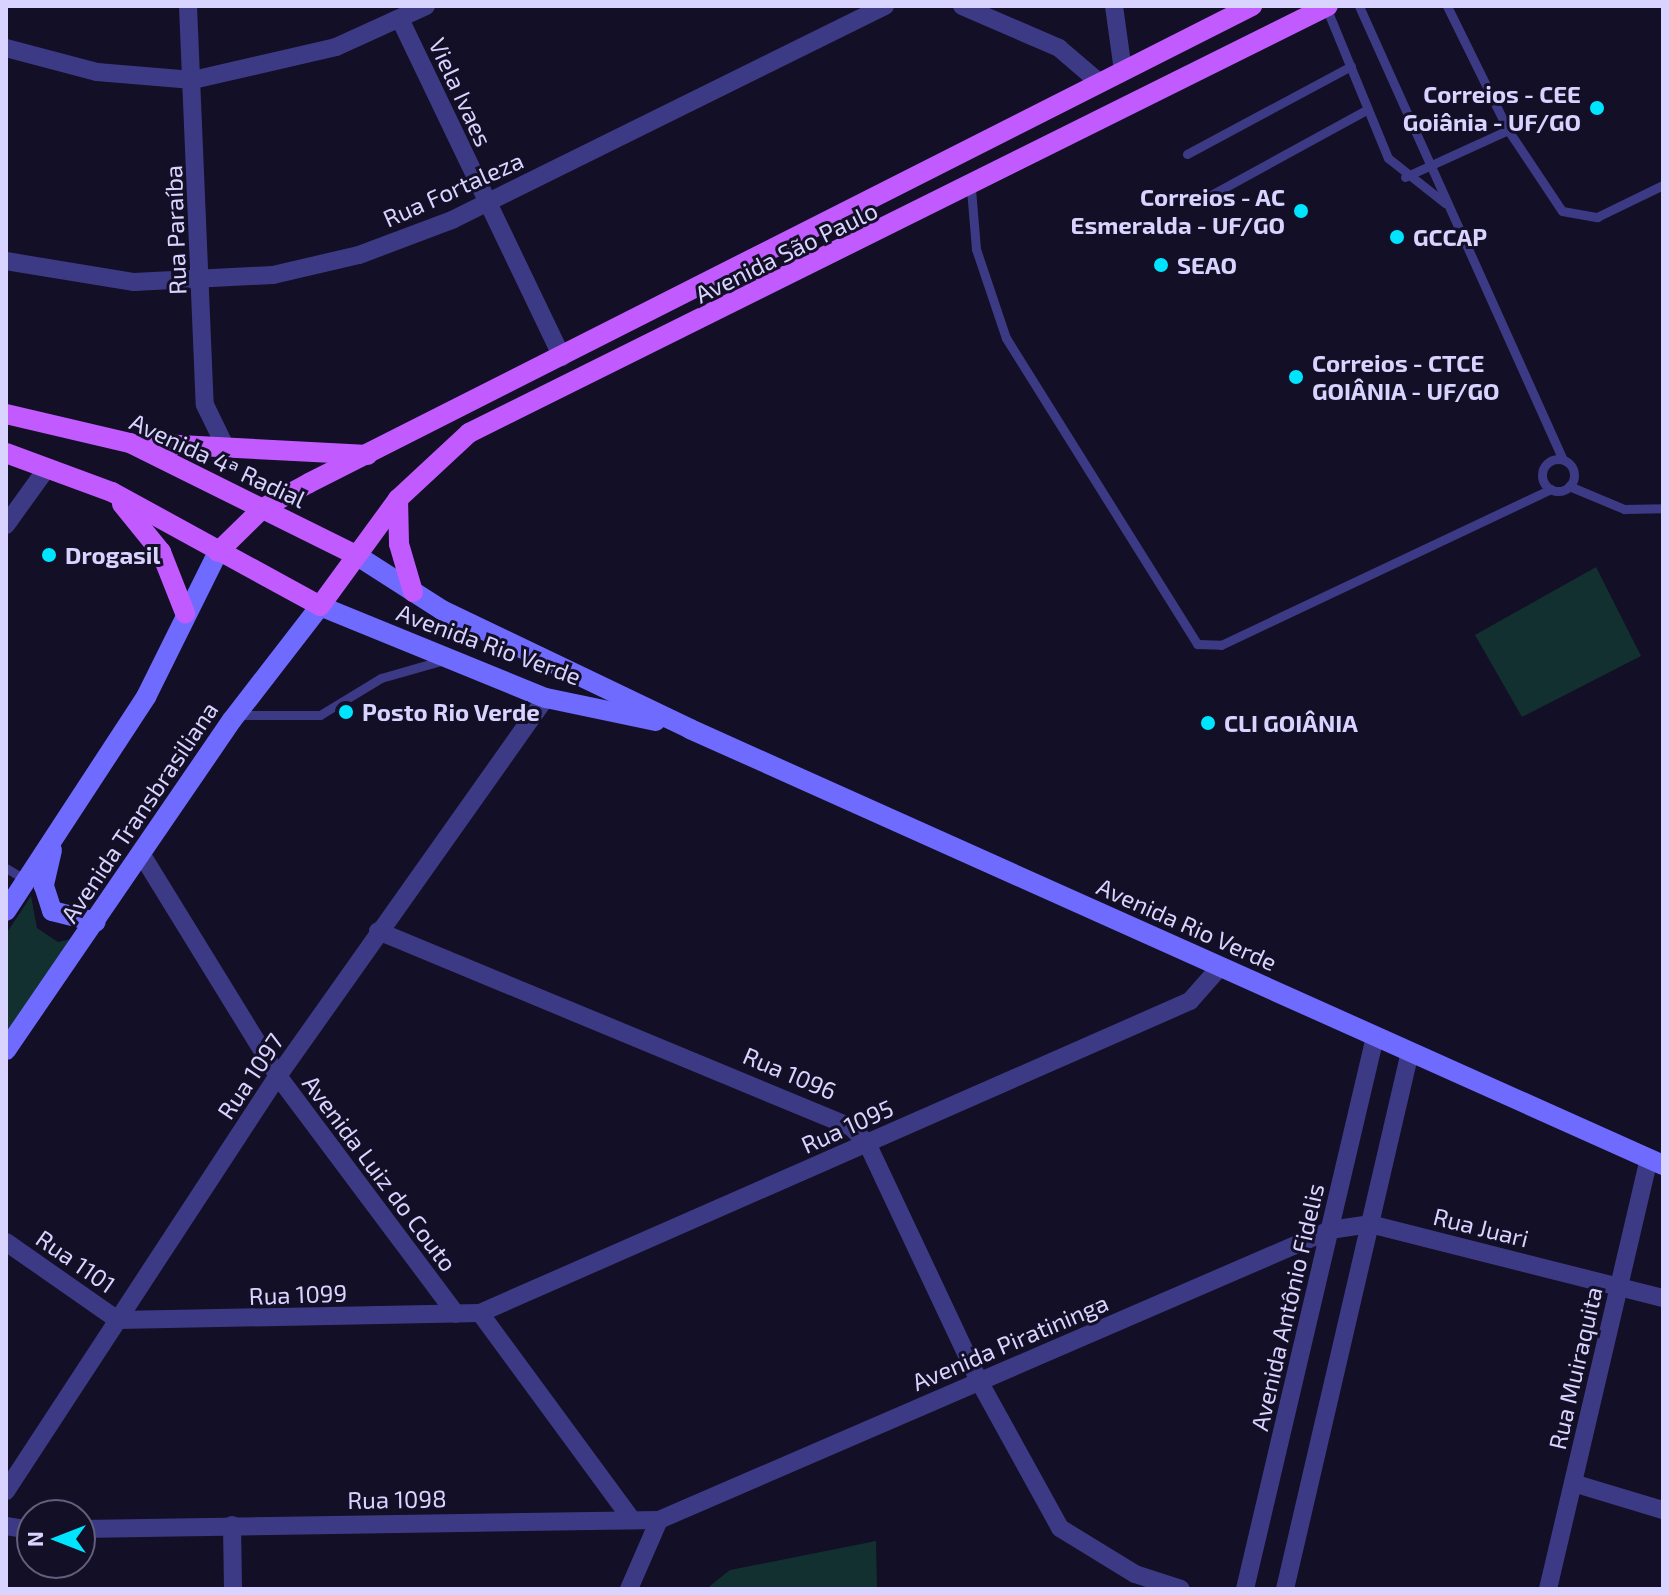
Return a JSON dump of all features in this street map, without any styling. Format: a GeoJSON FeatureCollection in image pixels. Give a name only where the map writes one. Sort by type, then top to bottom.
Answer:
{"type":"FeatureCollection","features":[{"type":"Feature","properties":{"kind":"main road","name":"Avenida São Paulo"},"geometry":{"type":"LineString","coordinates":[[218,552],[263,508],[1252,6]]}},
{"type":"Feature","properties":{"kind":"main road","name":"Avenida São Paulo"},"geometry":{"type":"LineString","coordinates":[[320,606],[398,499],[469,433],[971,189],[1181,76],[1327,7]]}},
{"type":"Feature","properties":{"kind":"main road"},"geometry":{"type":"LineString","coordinates":[[1181,76],[1182,54],[1211,28]]}},
{"type":"Feature","properties":{"kind":"main road"},"geometry":{"type":"LineString","coordinates":[[1072,135],[1116,95],[1123,71]]}},
{"type":"Feature","properties":{"kind":"main road","name":"Avenida 4ª Radial"},"geometry":{"type":"LineString","coordinates":[[6,414],[130,443],[356,555]]}},
{"type":"Feature","properties":{"kind":"main road"},"geometry":{"type":"LineString","coordinates":[[130,443],[368,455]]}},
{"type":"Feature","properties":{"kind":"main road"},"geometry":{"type":"LineString","coordinates":[[6,453],[112,492],[320,606]]}},
{"type":"Feature","properties":{"kind":"main road"},"geometry":{"type":"LineString","coordinates":[[112,492],[161,552],[185,613]]}},
{"type":"Feature","properties":{"kind":"main road"},"geometry":{"type":"LineString","coordinates":[[398,499],[399,544],[413,592]]}},
{"type":"Feature","properties":{"kind":"street","name":"Rua Paraíba"},"geometry":{"type":"LineString","coordinates":[[188,6],[205,405],[226,448]]}},
{"type":"Feature","properties":{"kind":"street"},"geometry":{"type":"LineString","coordinates":[[6,48],[97,72],[193,80],[265,69],[400,19],[426,6]]}},
{"type":"Feature","properties":{"kind":"street","name":"Rua Fortaleza"},"geometry":{"type":"LineString","coordinates":[[6,261],[66,276],[201,280],[273,275],[359,255],[487,203],[885,6]]}},
{"type":"Feature","properties":{"kind":"street"},"geometry":{"type":"LineString","coordinates":[[962,6],[1059,48],[1100,83]]}},
{"type":"Feature","properties":{"kind":"street"},"geometry":{"type":"LineString","coordinates":[[1114,6],[1123,71]]}},
{"type":"Feature","properties":{"kind":"street","name":"Viela Ivaes"},"geometry":{"type":"LineString","coordinates":[[400,19],[562,357]]}},
{"type":"Feature","properties":{"kind":"street"},"geometry":{"type":"LineString","coordinates":[[6,525],[47,468]]}},
{"type":"Feature","properties":{"kind":"street"},"geometry":{"type":"LineString","coordinates":[[6,911],[146,697],[185,613],[218,552]]}},
{"type":"Feature","properties":{"kind":"street","name":"Avenida Rio Verde"},"geometry":{"type":"LineString","coordinates":[[356,555],[413,592],[690,729],[1656,1162]]}},
{"type":"Feature","properties":{"kind":"street","name":"Avenida Rio Verde"},"geometry":{"type":"LineString","coordinates":[[320,606],[546,698],[690,729]]}},
{"type":"Feature","properties":{"kind":"street","name":"Avenida Transbrasiliana"},"geometry":{"type":"LineString","coordinates":[[6,1050],[236,715],[320,606]]}},
{"type":"Feature","properties":{"kind":"street","name":"Rua 1097"},"geometry":{"type":"LineString","coordinates":[[6,1491],[278,1076],[546,698]]}},
{"type":"Feature","properties":{"kind":"street"},"geometry":{"type":"LineString","coordinates":[[55,835],[45,899],[62,918],[96,922]]}},
{"type":"Feature","properties":{"kind":"street","name":"Avenida Luiz do Couto"},"geometry":{"type":"LineString","coordinates":[[142,855],[278,1076],[456,1314]]}},
{"type":"Feature","properties":{"kind":"street","name":"Rua 1096"},"geometry":{"type":"LineString","coordinates":[[378,931],[827,1113],[867,1143],[979,1381],[1060,1528],[1135,1574],[1181,1589]]}},
{"type":"Feature","properties":{"kind":"street","name":"Rua 1095"},"geometry":{"type":"LineString","coordinates":[[480,1313],[1190,1001],[1220,967]]}},
{"type":"Feature","properties":{"kind":"street","name":"Avenida Antônio Fidelis"},"geometry":{"type":"LineString","coordinates":[[1245,1589],[1375,1037]]}},
{"type":"Feature","properties":{"kind":"street"},"geometry":{"type":"LineString","coordinates":[[1285,1589],[1410,1052]]}},
{"type":"Feature","properties":{"kind":"street","name":"Rua Muiraquita"},"geometry":{"type":"LineString","coordinates":[[1548,1589],[1619,1287],[1656,1162]]}},
{"type":"Feature","properties":{"kind":"street","name":"Rua Juari"},"geometry":{"type":"LineString","coordinates":[[1330,1230],[1370,1224],[1663,1298]]}},
{"type":"Feature","properties":{"kind":"street","name":"Avenida Piratininga"},"geometry":{"type":"LineString","coordinates":[[709,1497],[1330,1230]]}},
{"type":"Feature","properties":{"kind":"street","name":"Rua 1101"},"geometry":{"type":"LineString","coordinates":[[6,1242],[118,1320]]}},
{"type":"Feature","properties":{"kind":"street"},"geometry":{"type":"LineString","coordinates":[[480,1313],[632,1520]]}},
{"type":"Feature","properties":{"kind":"street","name":"Rua 1099"},"geometry":{"type":"LineString","coordinates":[[118,1320],[480,1313]]}},
{"type":"Feature","properties":{"kind":"street"},"geometry":{"type":"LineString","coordinates":[[1573,1483],[1663,1510]]}},
{"type":"Feature","properties":{"kind":"street","name":"Rua 1098"},"geometry":{"type":"LineString","coordinates":[[96,1529],[659,1520],[709,1497]]}},
{"type":"Feature","properties":{"kind":"street"},"geometry":{"type":"LineString","coordinates":[[629,1589],[659,1520]]}},
{"type":"Feature","properties":{"kind":"street"},"geometry":{"type":"LineString","coordinates":[[232,1525],[233,1589]]}},
{"type":"Feature","properties":{"kind":"lane"},"geometry":{"type":"LineString","coordinates":[[1359,6],[1432,167],[1445,203],[1563,459],[1574,473],[1569,486]]}},
{"type":"Feature","properties":{"kind":"lane"},"geometry":{"type":"LineString","coordinates":[[1447,6],[1508,130],[1555,205],[1572,217],[1597,217],[1663,185]]}},
{"type":"Feature","properties":{"kind":"lane"},"geometry":{"type":"LineString","coordinates":[[1327,7],[1366,110],[1405,177],[1445,203]]}},
{"type":"Feature","properties":{"kind":"lane"},"geometry":{"type":"LineString","coordinates":[[1187,154],[1351,66]]}},
{"type":"Feature","properties":{"kind":"lane"},"geometry":{"type":"LineString","coordinates":[[1211,195],[1366,110]]}},
{"type":"Feature","properties":{"kind":"lane"},"geometry":{"type":"LineString","coordinates":[[1405,177],[1508,130]]}},
{"type":"Feature","properties":{"kind":"lane"},"geometry":{"type":"LineString","coordinates":[[971,189],[976,249],[1006,338],[1197,644],[1221,645],[1551,489],[1569,486],[1624,509],[1663,508]]}},
{"type":"Feature","properties":{"kind":"lane"},"geometry":{"type":"LineString","coordinates":[[1551,489],[1542,469],[1563,459]]}},
{"type":"Feature","properties":{"kind":"lane"},"geometry":{"type":"LineString","coordinates":[[236,715],[320,715],[381,678],[447,659]]}},
{"type":"Feature","properties":{"kind":"lane"},"geometry":{"type":"LineString","coordinates":[[6,868],[26,880]]}},
{"type":"Feature","properties":{"kind":"green space"},"geometry":{"type":"Polygon","coordinates":[[[1596,567],[1641,656],[1522,717],[1475,635],[1596,567]]]}},
{"type":"Feature","properties":{"kind":"green space"},"geometry":{"type":"Polygon","coordinates":[[[31,896],[37,928],[58,942],[76,938],[6,1035],[6,934],[31,896]]]}},
{"type":"Feature","properties":{"kind":"green space"},"geometry":{"type":"Polygon","coordinates":[[[876,1541],[877,1589],[706,1589],[730,1570],[876,1541]]]}},
{"type":"Feature","properties":{"kind":"place","name":"Correios - CEE Goiânia - UF/GO"},"geometry":{"type":"Point","coordinates":[1597,108]}},
{"type":"Feature","properties":{"kind":"place","name":"Correios - AC Esmeralda - UF/GO"},"geometry":{"type":"Point","coordinates":[1301,211]}},
{"type":"Feature","properties":{"kind":"place","name":"GCCAP"},"geometry":{"type":"Point","coordinates":[1397,237]}},
{"type":"Feature","properties":{"kind":"place","name":"SEAO"},"geometry":{"type":"Point","coordinates":[1161,265]}},
{"type":"Feature","properties":{"kind":"place","name":"Correios - CTCE GOIÂNIA - UF/GO"},"geometry":{"type":"Point","coordinates":[1296,377]}},
{"type":"Feature","properties":{"kind":"place","name":"Drogasil"},"geometry":{"type":"Point","coordinates":[49,555]}},
{"type":"Feature","properties":{"kind":"place","name":"Posto Rio Verde"},"geometry":{"type":"Point","coordinates":[346,712]}},
{"type":"Feature","properties":{"kind":"place","name":"CLI GOIÂNIA"},"geometry":{"type":"Point","coordinates":[1208,723]}}]}
